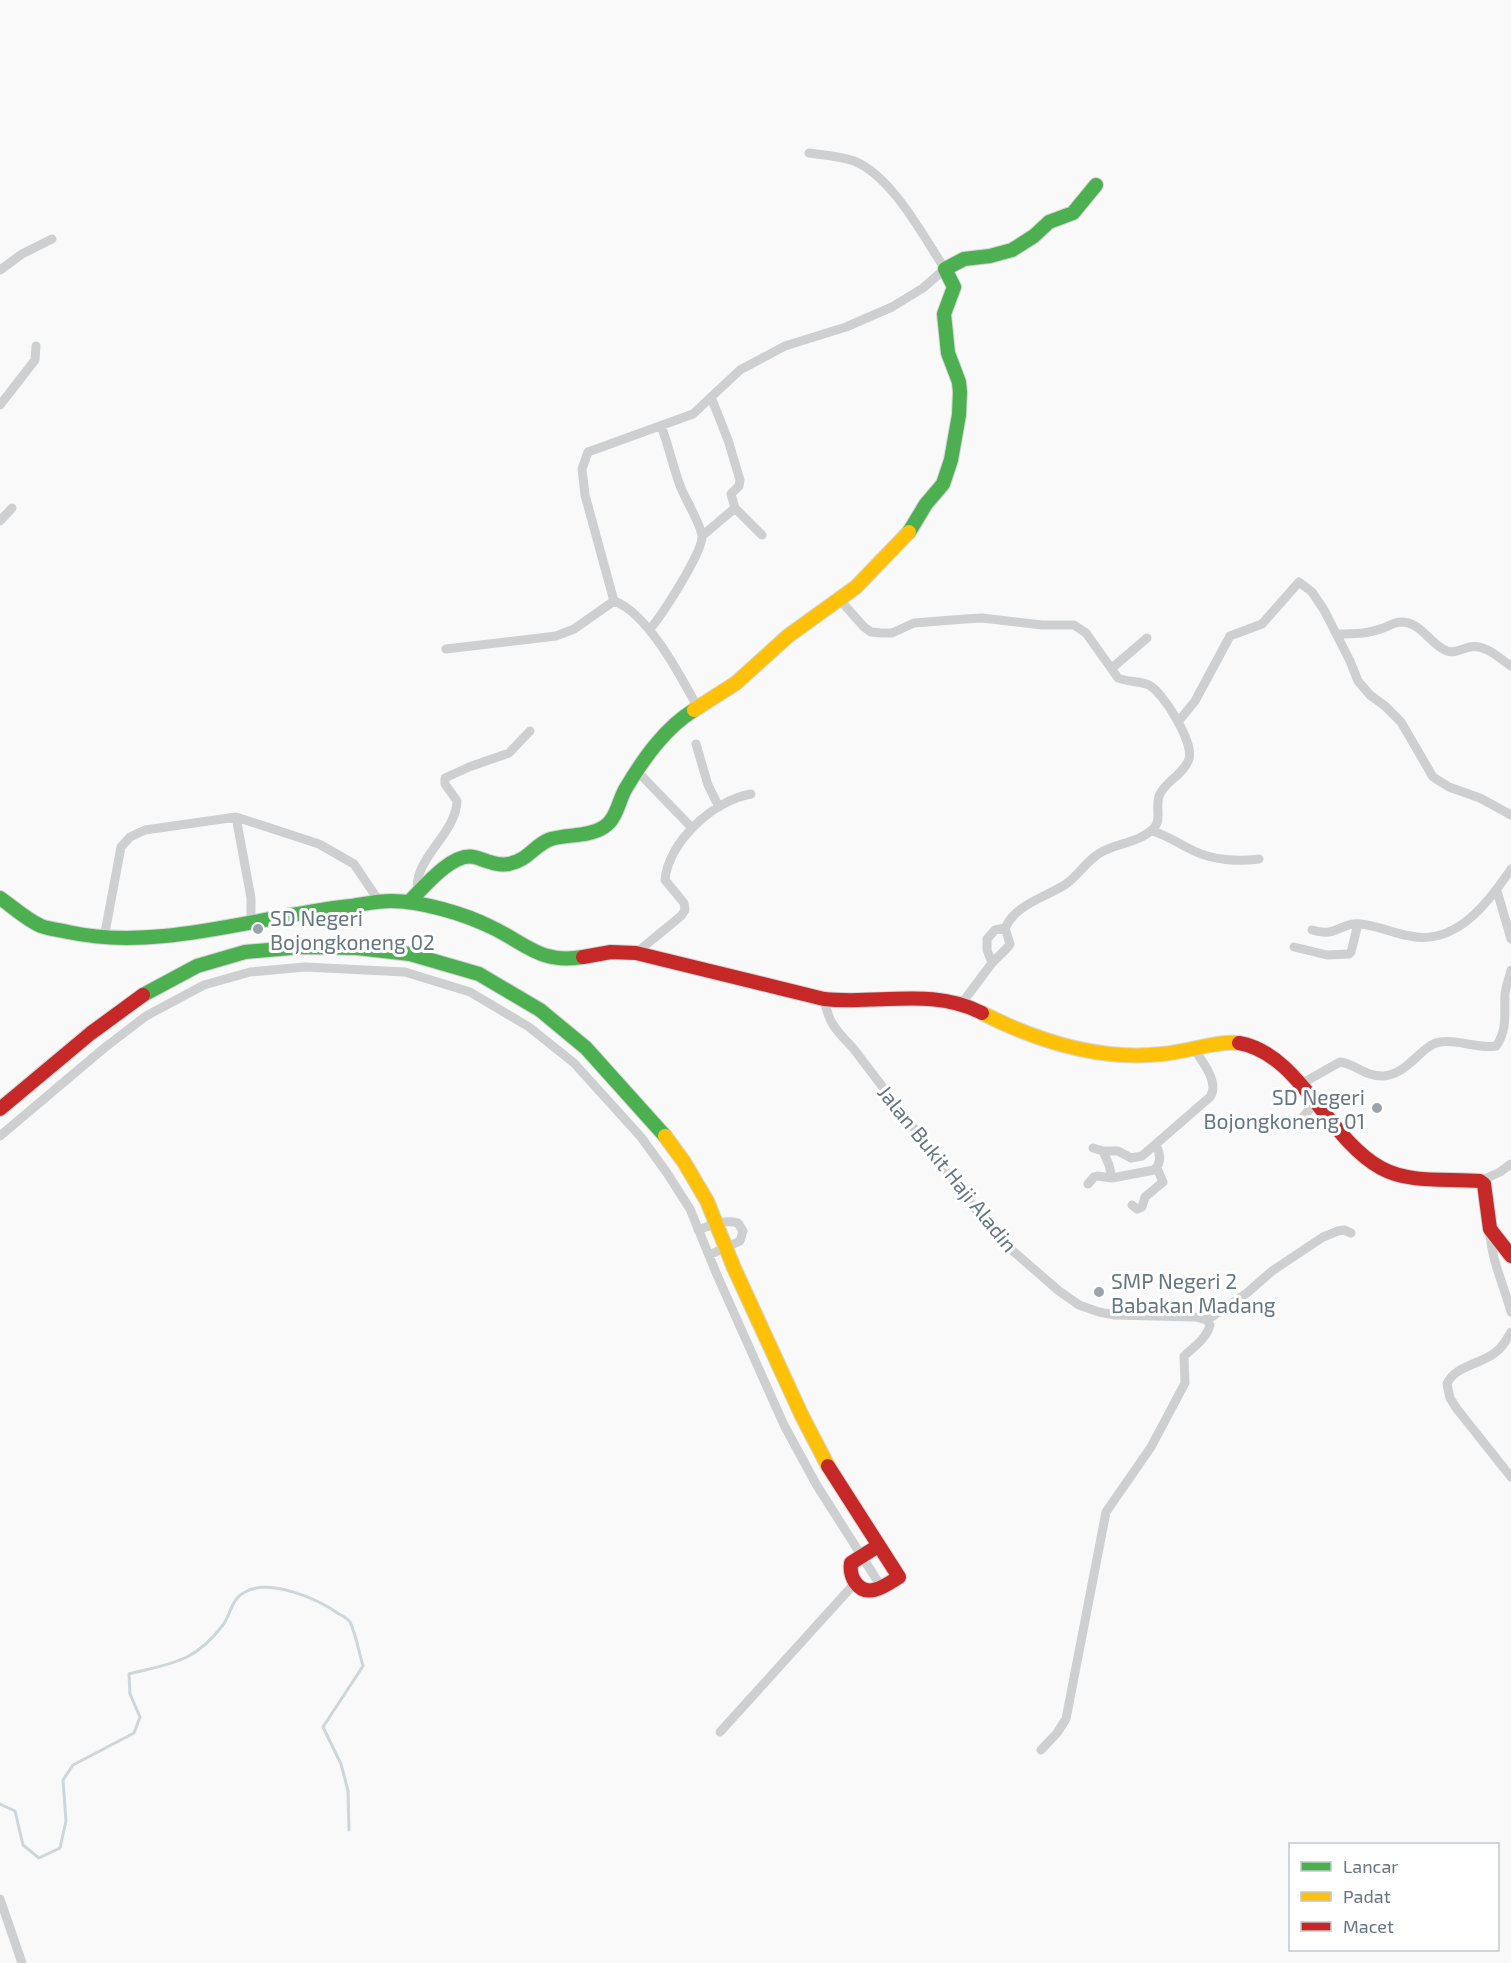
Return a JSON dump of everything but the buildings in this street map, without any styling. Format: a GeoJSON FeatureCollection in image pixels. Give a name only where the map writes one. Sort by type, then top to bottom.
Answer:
{"type":"FeatureCollection","features":[{"type":"Feature","properties":{"kind":"street"},"geometry":{"type":"LineString","coordinates":[[414,898],[430,880],[457,858],[472,856],[491,864],[508,864],[526,858],[551,839],[588,833],[605,827],[614,816],[637,771],[666,731],[753,670],[788,636],[866,578],[908,533],[926,504],[943,484],[951,460],[959,415],[959,382],[946,342],[945,314],[954,287],[920,230],[878,176],[853,161],[809,153]]}},
{"type":"Feature","properties":{"kind":"street"},"geometry":{"type":"LineString","coordinates":[[614,601],[585,495],[582,469],[588,452],[693,414],[735,373],[757,360],[785,346],[846,327],[892,308],[923,288],[945,269],[964,259],[990,256],[1012,250],[1034,236],[1049,222],[1073,213],[1096,185]]}},
{"type":"Feature","properties":{"kind":"street"},"geometry":{"type":"LineString","coordinates":[[0,270],[22,254],[52,239]]}},
{"type":"Feature","properties":{"kind":"street"},"geometry":{"type":"LineString","coordinates":[[0,405],[35,360],[36,346]]}},
{"type":"Feature","properties":{"kind":"street"},"geometry":{"type":"LineString","coordinates":[[711,397],[728,440],[740,480],[739,486],[731,494],[735,508],[762,535]]}},
{"type":"Feature","properties":{"kind":"street"},"geometry":{"type":"LineString","coordinates":[[661,426],[681,487],[702,536]]}},
{"type":"Feature","properties":{"kind":"street"},"geometry":{"type":"LineString","coordinates":[[0,521],[12,508]]}},
{"type":"Feature","properties":{"kind":"street"},"geometry":{"type":"LineString","coordinates":[[650,629],[664,612],[679,586],[702,536],[735,508]]}},
{"type":"Feature","properties":{"kind":"street"},"geometry":{"type":"LineString","coordinates":[[1178,722],[1195,701],[1230,636],[1262,624],[1299,582],[1312,592],[1337,634],[1358,681],[1401,723],[1433,777],[1449,787],[1480,798],[1511,814]]}},
{"type":"Feature","properties":{"kind":"street"},"geometry":{"type":"LineString","coordinates":[[839,599],[871,632],[892,633],[914,623],[965,619],[992,619],[1042,625],[1074,624],[1086,633],[1118,678],[1149,685],[1154,689],[1178,722],[1189,750],[1189,757],[1179,774],[1160,793],[1158,821],[1152,831],[1100,852],[1067,884],[1021,908],[1008,921],[1005,928],[1010,944],[992,963],[962,1003]]}},
{"type":"Feature","properties":{"kind":"street"},"geometry":{"type":"LineString","coordinates":[[614,601],[621,603],[650,629],[698,708]]}},
{"type":"Feature","properties":{"kind":"street"},"geometry":{"type":"LineString","coordinates":[[446,649],[556,636],[573,629],[614,601]]}},
{"type":"Feature","properties":{"kind":"street"},"geometry":{"type":"LineString","coordinates":[[1337,634],[1366,633],[1401,622],[1419,628],[1449,651],[1480,647],[1511,666]]}},
{"type":"Feature","properties":{"kind":"street"},"geometry":{"type":"LineString","coordinates":[[1112,668],[1147,638]]}},
{"type":"Feature","properties":{"kind":"street"},"geometry":{"type":"LineString","coordinates":[[414,898],[417,882],[425,863],[447,831],[456,807],[456,801],[444,782],[445,778],[509,753],[530,730]]}},
{"type":"Feature","properties":{"kind":"street"},"geometry":{"type":"LineString","coordinates":[[696,744],[708,785],[720,807]]}},
{"type":"Feature","properties":{"kind":"street"},"geometry":{"type":"LineString","coordinates":[[637,771],[692,828]]}},
{"type":"Feature","properties":{"kind":"street"},"geometry":{"type":"LineString","coordinates":[[636,953],[681,916],[685,910],[684,903],[665,880],[666,868],[674,850],[692,828],[720,807],[735,798],[751,794]]}},
{"type":"Feature","properties":{"kind":"street"},"geometry":{"type":"LineString","coordinates":[[104,938],[121,847],[130,837],[145,830],[236,817],[319,844],[354,864],[379,901]]}},
{"type":"Feature","properties":{"kind":"street"},"geometry":{"type":"LineString","coordinates":[[236,817],[251,898],[251,920]]}},
{"type":"Feature","properties":{"kind":"street"},"geometry":{"type":"LineString","coordinates":[[1152,831],[1205,855],[1236,861],[1259,859]]}},
{"type":"Feature","properties":{"kind":"street"},"geometry":{"type":"LineString","coordinates":[[1312,930],[1331,933],[1345,926],[1358,924],[1412,937],[1428,937],[1452,931],[1467,921],[1497,891],[1511,869]]}},
{"type":"Feature","properties":{"kind":"street"},"geometry":{"type":"LineString","coordinates":[[1497,891],[1511,939]]}},
{"type":"Feature","properties":{"kind":"street"},"geometry":{"type":"LineString","coordinates":[[0,898],[41,926],[104,938],[142,939],[251,920],[414,898],[491,927],[534,952],[550,958],[575,958],[611,952],[636,953],[824,999],[888,1000],[926,996],[962,1003],[1036,1038],[1093,1050],[1146,1056],[1194,1049],[1221,1041],[1235,1042],[1256,1047],[1274,1059],[1301,1084],[1352,1145],[1380,1167],[1397,1174],[1414,1177],[1480,1181],[1511,1164]]}},
{"type":"Feature","properties":{"kind":"street"},"geometry":{"type":"LineString","coordinates":[[1294,947],[1327,955],[1349,954],[1352,952],[1358,924]]}},
{"type":"Feature","properties":{"kind":"street"},"geometry":{"type":"LineString","coordinates":[[992,963],[987,950],[987,939],[995,930],[1005,928]]}},
{"type":"Feature","properties":{"kind":"street"},"geometry":{"type":"LineString","coordinates":[[0,1109],[135,999],[197,966],[245,952],[302,946],[357,948],[410,954],[479,974],[540,1010],[586,1048],[656,1124],[684,1162],[707,1201],[802,1416],[833,1474],[899,1577],[882,1588],[863,1590],[855,1583],[849,1571],[851,1563],[878,1546]]}},
{"type":"Feature","properties":{"kind":"street"},"geometry":{"type":"LineString","coordinates":[[0,1136],[103,1049],[146,1016],[204,985],[249,972],[304,967],[405,972],[470,992],[529,1027],[574,1063],[641,1137],[690,1209],[784,1425],[816,1484],[882,1588]]}},
{"type":"Feature","properties":{"kind":"street"},"geometry":{"type":"LineString","coordinates":[[1301,1084],[1340,1062],[1347,1063],[1363,1073],[1384,1076],[1394,1073],[1438,1042],[1484,1048],[1496,1046],[1504,1026],[1506,987],[1511,970]]}},
{"type":"Feature","properties":{"kind":"street","name":"Jalan Bukit Haji Aladin"},"geometry":{"type":"LineString","coordinates":[[824,999],[827,1016],[834,1029],[853,1048],[980,1215],[1006,1245],[1028,1265],[1079,1305],[1099,1312],[1115,1315],[1195,1317],[1207,1320]]}},
{"type":"Feature","properties":{"kind":"street"},"geometry":{"type":"LineString","coordinates":[[1112,1178],[1109,1165],[1098,1150],[1118,1150],[1126,1156],[1137,1158],[1213,1094],[1212,1081],[1194,1049]]}},
{"type":"Feature","properties":{"kind":"street"},"geometry":{"type":"LineString","coordinates":[[1279,1125],[1302,1119],[1316,1102]]}},
{"type":"Feature","properties":{"kind":"street"},"geometry":{"type":"LineString","coordinates":[[1132,1205],[1137,1209],[1142,1207],[1145,1197],[1162,1182],[1157,1168],[1160,1159],[1156,1144]]}},
{"type":"Feature","properties":{"kind":"street"},"geometry":{"type":"LineString","coordinates":[[1088,1184],[1097,1176],[1112,1178],[1140,1174],[1157,1168]]}},
{"type":"Feature","properties":{"kind":"street"},"geometry":{"type":"LineString","coordinates":[[1480,1181],[1486,1190],[1494,1259],[1511,1312]]}},
{"type":"Feature","properties":{"kind":"street"},"geometry":{"type":"LineString","coordinates":[[698,1230],[716,1223],[730,1221],[738,1223],[743,1231],[740,1241],[709,1255]]}},
{"type":"Feature","properties":{"kind":"street"},"geometry":{"type":"LineString","coordinates":[[1490,1229],[1511,1257]]}},
{"type":"Feature","properties":{"kind":"street"},"geometry":{"type":"LineString","coordinates":[[1041,1750],[1058,1733],[1066,1719],[1107,1512],[1150,1447],[1185,1383],[1184,1356],[1209,1330],[1210,1324],[1207,1320],[1247,1293],[1272,1271],[1323,1237],[1338,1231],[1352,1233]]}},
{"type":"Feature","properties":{"kind":"street"},"geometry":{"type":"LineString","coordinates":[[1511,1332],[1497,1352],[1481,1363],[1454,1374],[1447,1384],[1450,1398],[1457,1409],[1511,1477]]}},
{"type":"Feature","properties":{"kind":"street"},"geometry":{"type":"LineString","coordinates":[[720,1732],[855,1583]]}},
{"type":"Feature","properties":{"kind":"street"},"geometry":{"type":"LineString","coordinates":[[0,1899],[22,1963]]}},
{"type":"Feature","properties":{"kind":"waterway"},"geometry":{"type":"LineString","coordinates":[[0,1804],[15,1811],[23,1845],[39,1858],[60,1848],[66,1821],[63,1780],[73,1765],[134,1733],[140,1717],[130,1694],[129,1674],[170,1664],[192,1654],[212,1638],[223,1625],[240,1595],[255,1588],[267,1587],[294,1592],[319,1602],[348,1620],[354,1632],[363,1666],[323,1727],[341,1764],[348,1791],[349,1830]]}},
{"type":"Feature","properties":{"kind":"traffic: fast"},"geometry":{"type":"LineString","coordinates":[[909,532],[926,504],[943,484],[951,460],[959,415],[959,382],[948,353],[944,314],[954,287],[945,269],[964,259],[990,256],[1012,250],[1034,236],[1049,222],[1073,213],[1096,185]]}},
{"type":"Feature","properties":{"kind":"traffic: fast"},"geometry":{"type":"LineString","coordinates":[[409,902],[439,872],[457,860],[474,857],[509,864],[522,859],[545,841],[585,834],[604,827],[612,819],[626,788],[648,755],[664,735],[694,710]]}},
{"type":"Feature","properties":{"kind":"traffic: fast"},"geometry":{"type":"LineString","coordinates":[[0,898],[44,927],[102,937],[138,938],[209,930],[371,903],[403,902],[429,906],[469,917],[544,955],[556,958],[583,957]]}},
{"type":"Feature","properties":{"kind":"traffic: fast"},"geometry":{"type":"LineString","coordinates":[[143,995],[197,966],[245,952],[302,947],[357,948],[410,954],[479,974],[540,1010],[586,1048],[665,1136]]}},
{"type":"Feature","properties":{"kind":"traffic: slow"},"geometry":{"type":"LineString","coordinates":[[694,710],[736,683],[788,636],[856,587],[909,532]]}},
{"type":"Feature","properties":{"kind":"traffic: slow"},"geometry":{"type":"LineString","coordinates":[[982,1013],[1024,1032],[1069,1047],[1115,1054],[1162,1054],[1239,1043]]}},
{"type":"Feature","properties":{"kind":"traffic: slow"},"geometry":{"type":"LineString","coordinates":[[665,1136],[684,1162],[707,1201],[734,1268],[802,1416],[828,1466]]}},
{"type":"Feature","properties":{"kind":"traffic: jam"},"geometry":{"type":"LineString","coordinates":[[583,957],[611,952],[636,953],[824,999],[924,999],[963,1005],[982,1013]]}},
{"type":"Feature","properties":{"kind":"traffic: jam"},"geometry":{"type":"LineString","coordinates":[[0,1109],[91,1033],[143,995]]}},
{"type":"Feature","properties":{"kind":"traffic: jam"},"geometry":{"type":"LineString","coordinates":[[1239,1043],[1260,1050],[1279,1063],[1296,1079],[1345,1138],[1362,1155],[1381,1168],[1404,1176],[1480,1181],[1484,1184],[1490,1229],[1511,1256]]}},
{"type":"Feature","properties":{"kind":"traffic: jam"},"geometry":{"type":"LineString","coordinates":[[828,1466],[899,1577],[877,1589],[865,1590],[854,1580],[851,1563],[878,1546]]}},
{"type":"Feature","properties":{"kind":"place","name":"SD Negeri Bojongkoneng 02"},"geometry":{"type":"Point","coordinates":[258,929]}},
{"type":"Feature","properties":{"kind":"place","name":"SD Negeri Bojongkoneng 01"},"geometry":{"type":"Point","coordinates":[1377,1108]}},
{"type":"Feature","properties":{"kind":"place","name":"SMP Negeri 2 Babakan Madang"},"geometry":{"type":"Point","coordinates":[1099,1292]}}]}
